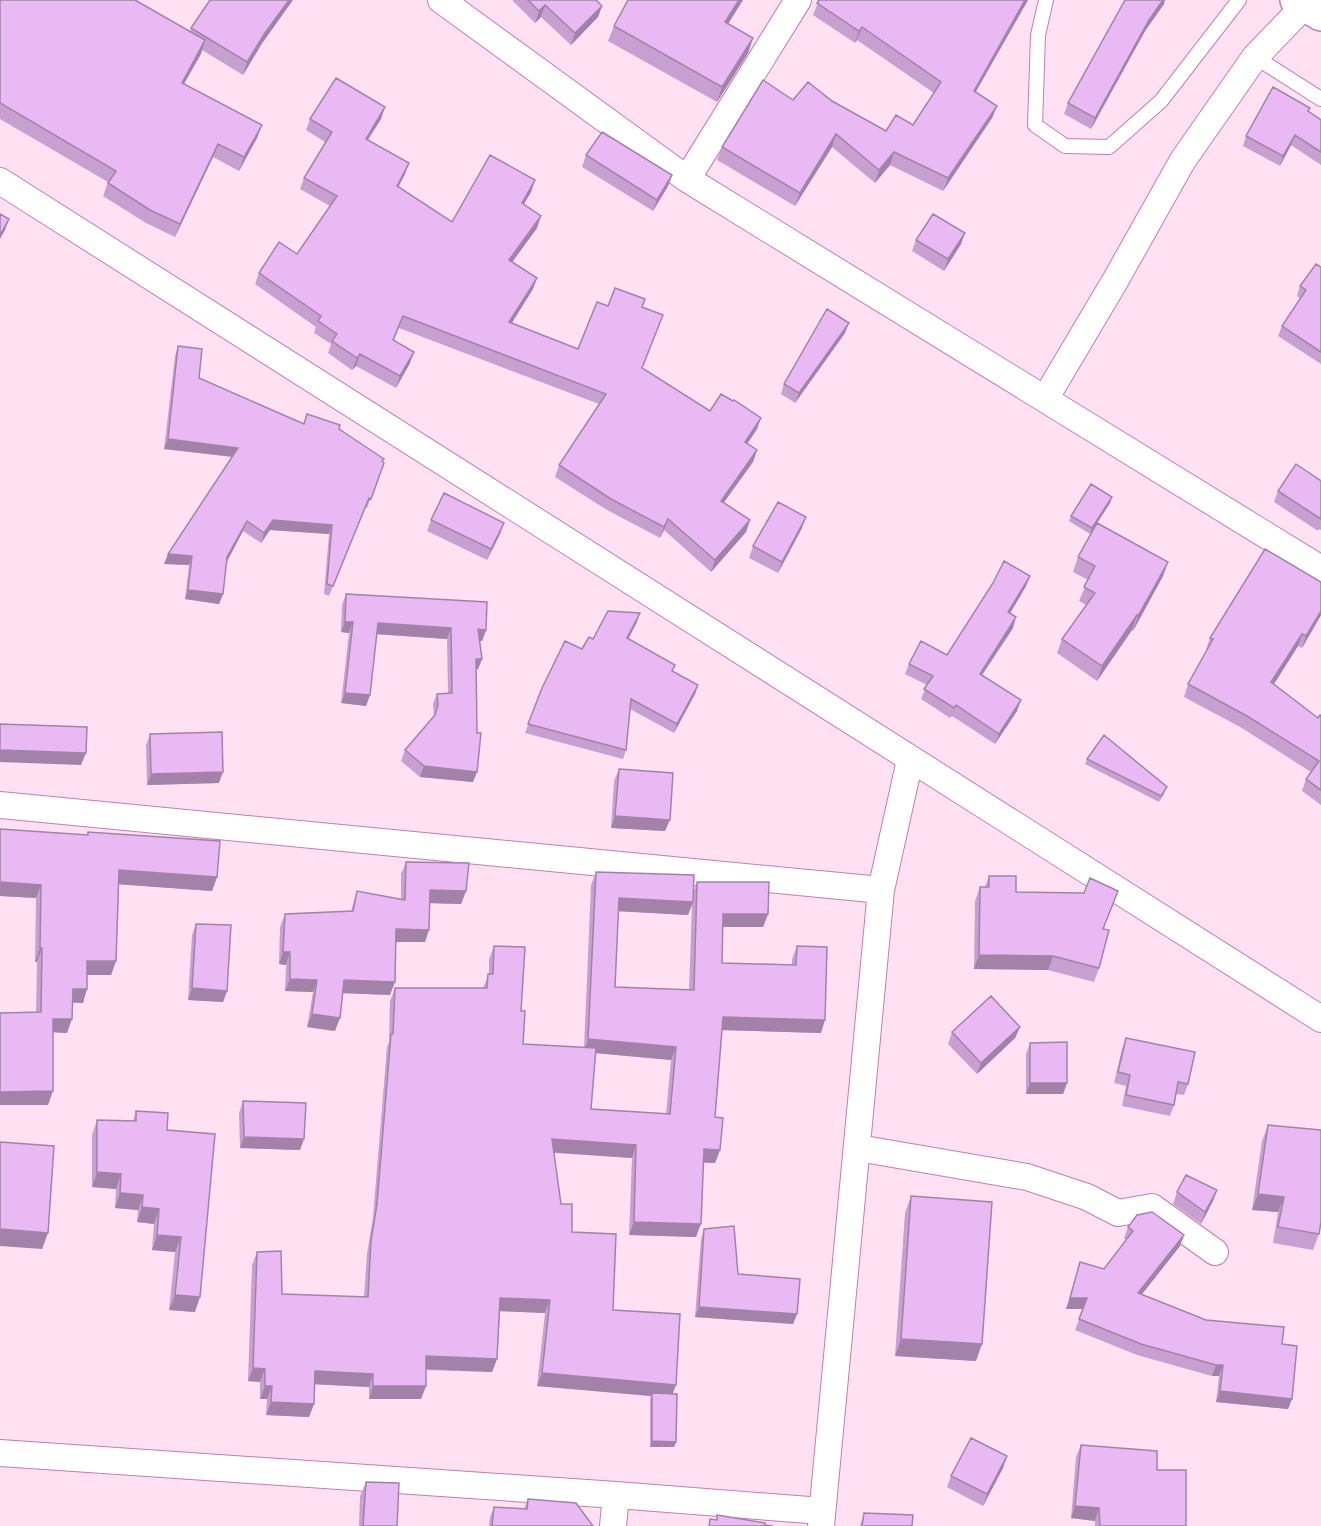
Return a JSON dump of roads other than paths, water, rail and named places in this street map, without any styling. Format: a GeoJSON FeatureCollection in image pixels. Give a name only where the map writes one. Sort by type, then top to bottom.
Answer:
{"type":"FeatureCollection","features":[{"type":"Feature","properties":{"kind":"street"},"geometry":{"type":"LineString","coordinates":[[441,0],[687,179],[1321,569]]}},
{"type":"Feature","properties":{"kind":"street"},"geometry":{"type":"LineString","coordinates":[[687,179],[798,0]]}},
{"type":"Feature","properties":{"kind":"street"},"geometry":{"type":"LineString","coordinates":[[1045,399],[1183,160],[1255,57],[1308,6]]}},
{"type":"Feature","properties":{"kind":"street"},"geometry":{"type":"LineString","coordinates":[[0,181],[1321,1019]]}},
{"type":"Feature","properties":{"kind":"street"},"geometry":{"type":"LineString","coordinates":[[0,1453],[615,1495],[821,1519],[881,890],[910,760]]}},
{"type":"Feature","properties":{"kind":"street"},"geometry":{"type":"LineString","coordinates":[[0,805],[881,890]]}},
{"type":"Feature","properties":{"kind":"street"},"geometry":{"type":"LineString","coordinates":[[858,1148],[1028,1177],[1088,1197],[1119,1213],[1152,1207],[1215,1252]]}},
{"type":"Feature","properties":{"kind":"street"},"geometry":{"type":"LineString","coordinates":[[613,1526],[615,1495]]}},
{"type":"Feature","properties":{"kind":"lane"},"geometry":{"type":"LineString","coordinates":[[1046,0],[1038,35],[1035,125],[1065,146],[1109,147],[1161,101],[1239,0]]}},
{"type":"Feature","properties":{"kind":"lane"},"geometry":{"type":"LineString","coordinates":[[1255,57],[1321,99]]}}]}
